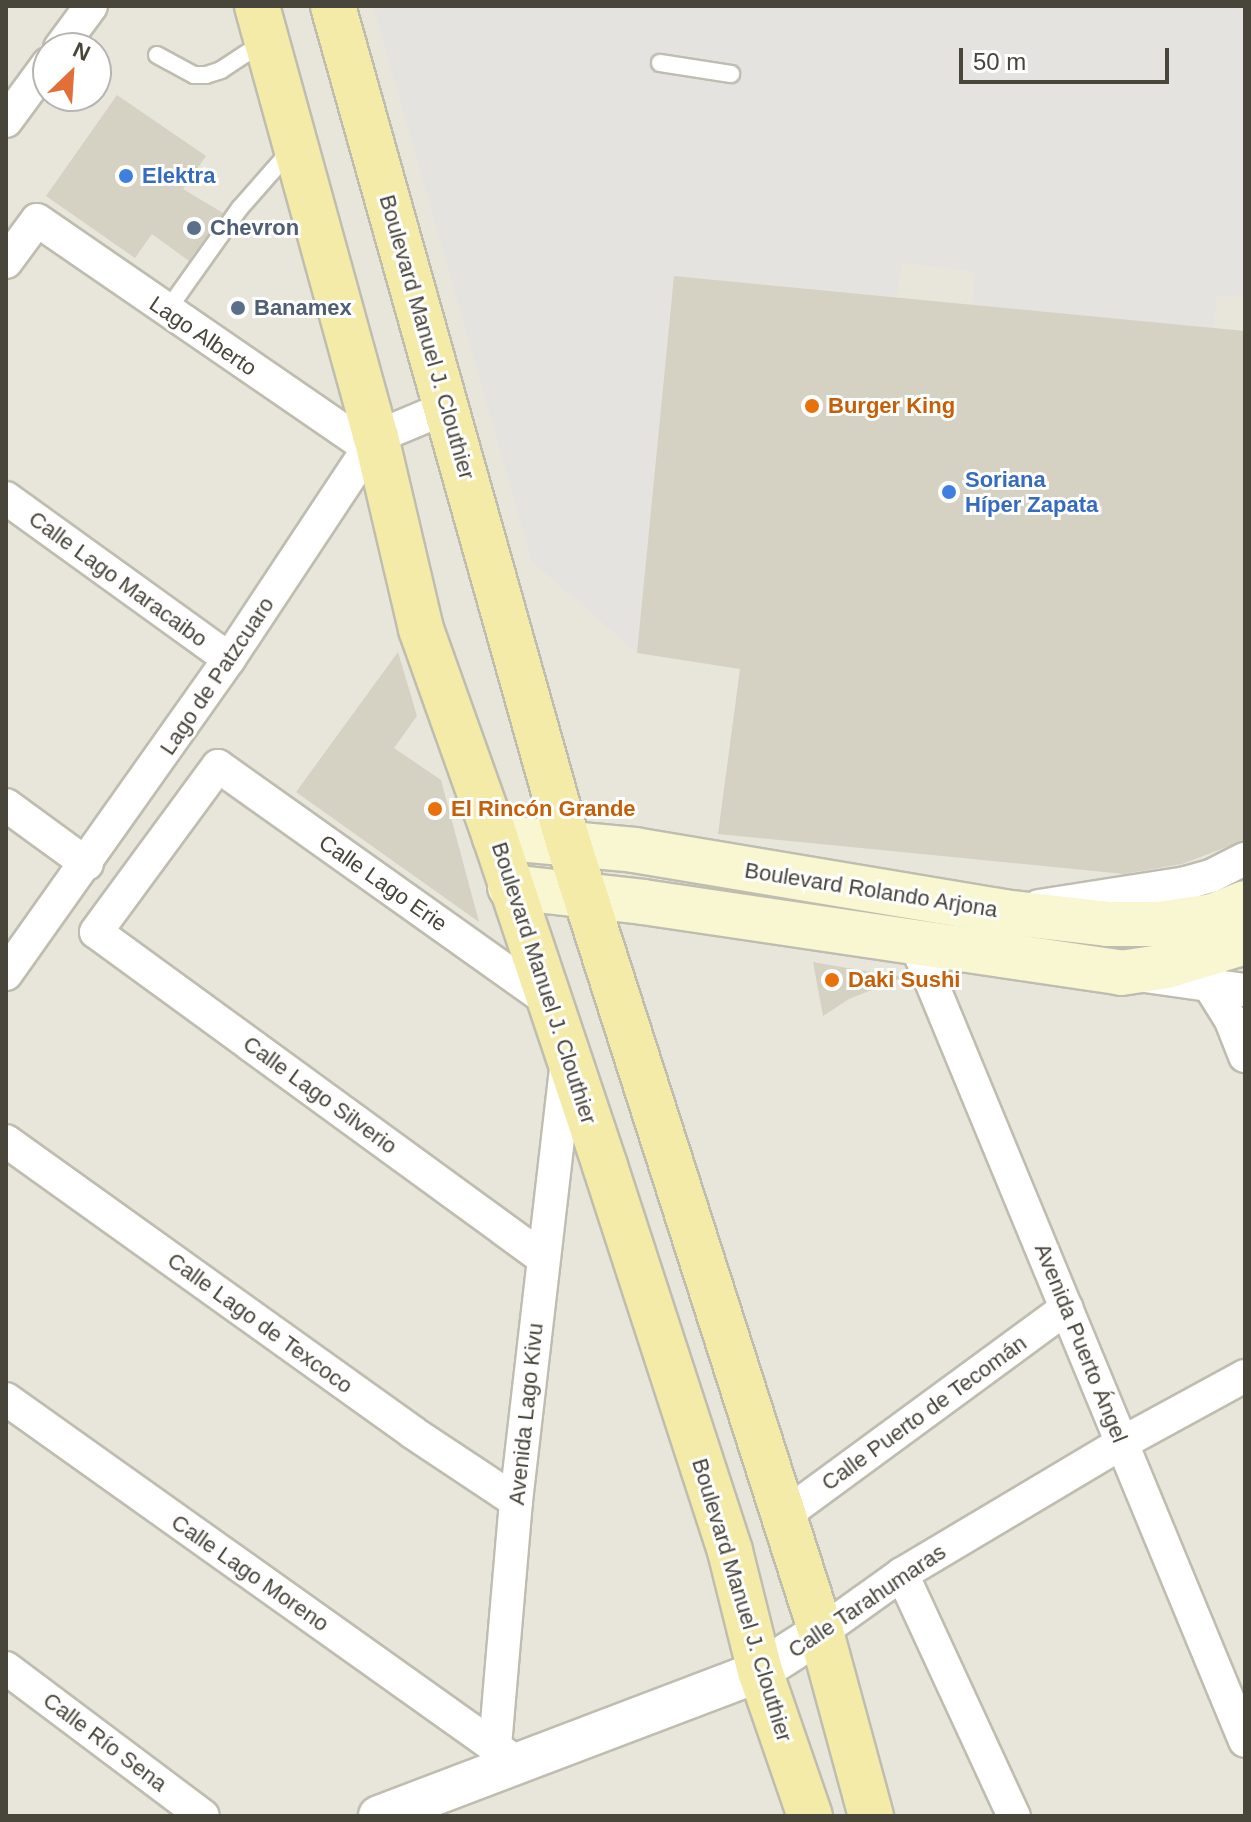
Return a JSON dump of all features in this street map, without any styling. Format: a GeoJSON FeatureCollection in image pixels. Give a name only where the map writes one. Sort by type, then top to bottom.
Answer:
{"type":"FeatureCollection","features":[{"type":"Feature","properties":{"kind":"main road","name":"Boulevard Manuel J. Clouthier"},"geometry":{"type":"LineString","coordinates":[[333,6],[584,896],[821,1632],[871,1816]]}},
{"type":"Feature","properties":{"kind":"main road","name":"Boulevard Manuel J. Clouthier"},"geometry":{"type":"LineString","coordinates":[[262,23],[297,143],[421,629],[495,837],[730,1551],[760,1671],[810,1816]]}},
{"type":"Feature","properties":{"kind":"main road","name":"Boulevard Rolando Arjona"},"geometry":{"type":"LineString","coordinates":[[495,837],[568,842],[1004,912],[1107,924],[1158,924],[1213,916],[1245,903]]}},
{"type":"Feature","properties":{"kind":"main road","name":"Boulevard Rolando Arjona"},"geometry":{"type":"LineString","coordinates":[[510,887],[751,917],[916,945],[1121,973],[1167,966],[1245,942]]}},
{"type":"Feature","properties":{"kind":"street"},"geometry":{"type":"LineString","coordinates":[[72,32],[91,6]]}},
{"type":"Feature","properties":{"kind":"street"},"geometry":{"type":"LineString","coordinates":[[6,121],[32,86]]}},
{"type":"Feature","properties":{"kind":"street","name":"Lago Alberto"},"geometry":{"type":"LineString","coordinates":[[6,262],[37,220],[166,312],[373,443]]}},
{"type":"Feature","properties":{"kind":"street"},"geometry":{"type":"LineString","coordinates":[[373,443],[448,407]]}},
{"type":"Feature","properties":{"kind":"street","name":"Lago de Patzcuaro"},"geometry":{"type":"LineString","coordinates":[[6,974],[87,864],[229,659],[373,443]]}},
{"type":"Feature","properties":{"kind":"street","name":"Calle Lago Maracaibo"},"geometry":{"type":"LineString","coordinates":[[6,498],[229,659]]}},
{"type":"Feature","properties":{"kind":"street","name":"Calle Lago Erie"},"geometry":{"type":"LineString","coordinates":[[96,932],[218,766],[549,1001]]}},
{"type":"Feature","properties":{"kind":"street"},"geometry":{"type":"LineString","coordinates":[[6,805],[87,864]]}},
{"type":"Feature","properties":{"kind":"street"},"geometry":{"type":"LineString","coordinates":[[1004,912],[1186,883],[1211,876],[1245,859]]}},
{"type":"Feature","properties":{"kind":"street","name":"Calle Lago Silverio"},"geometry":{"type":"LineString","coordinates":[[96,932],[543,1258]]}},
{"type":"Feature","properties":{"kind":"street","name":"Avenida Puerto Ángel"},"geometry":{"type":"LineString","coordinates":[[916,945],[1245,1741]]}},
{"type":"Feature","properties":{"kind":"street"},"geometry":{"type":"LineString","coordinates":[[1209,985],[1214,973],[1245,964]]}},
{"type":"Feature","properties":{"kind":"street"},"geometry":{"type":"LineString","coordinates":[[1121,973],[1245,990]]}},
{"type":"Feature","properties":{"kind":"street"},"geometry":{"type":"LineString","coordinates":[[1209,985],[1230,1018],[1245,1056]]}},
{"type":"Feature","properties":{"kind":"street","name":"Avenida Lago Kivu"},"geometry":{"type":"LineString","coordinates":[[505,1754],[516,1501],[567,1058]]}},
{"type":"Feature","properties":{"kind":"street","name":"Calle Lago de Texcoco"},"geometry":{"type":"LineString","coordinates":[[6,1141],[412,1432],[516,1501]]}},
{"type":"Feature","properties":{"kind":"street","name":"Calle Puerto de Tecomán"},"geometry":{"type":"LineString","coordinates":[[782,1517],[1066,1308]]}},
{"type":"Feature","properties":{"kind":"street","name":"Calle Tarahumaras"},"geometry":{"type":"LineString","coordinates":[[379,1816],[505,1754],[760,1671],[902,1574],[1122,1443],[1245,1376]]}},
{"type":"Feature","properties":{"kind":"street","name":"Calle Lago Moreno"},"geometry":{"type":"LineString","coordinates":[[6,1399],[505,1754]]}},
{"type":"Feature","properties":{"kind":"street"},"geometry":{"type":"LineString","coordinates":[[902,1574],[1014,1816]]}},
{"type":"Feature","properties":{"kind":"street","name":"Calle Río Sena"},"geometry":{"type":"LineString","coordinates":[[6,1668],[203,1816]]}},
{"type":"Feature","properties":{"kind":"lane"},"geometry":{"type":"LineString","coordinates":[[157,55],[194,75],[206,75],[221,70],[262,23]]}},
{"type":"Feature","properties":{"kind":"lane"},"geometry":{"type":"LineString","coordinates":[[660,63],[731,74]]}},
{"type":"Feature","properties":{"kind":"lane"},"geometry":{"type":"LineString","coordinates":[[166,312],[240,208],[297,143]]}},
{"type":"Feature","properties":{"kind":"shaded area"},"geometry":{"type":"Polygon","coordinates":[[[6,6],[1245,6],[1245,1816],[6,1816],[6,6]]]}},
{"type":"Feature","properties":{"kind":"shaded area"},"geometry":{"type":"Polygon","coordinates":[[[373,6],[1245,6],[1245,297],[1217,295],[1213,328],[972,305],[974,272],[902,263],[897,297],[675,276],[637,653],[532,562],[373,6]]]}},
{"type":"Feature","properties":{"kind":"building","name":"Elektra"},"geometry":{"type":"Polygon","coordinates":[[[117,95],[206,156],[183,189],[223,213],[189,261],[152,234],[135,258],[46,196],[105,112],[112,112],[112,102],[117,95]]]}},
{"type":"Feature","properties":{"kind":"building","name":"Soriana Híper Zapata"},"geometry":{"type":"Polygon","coordinates":[[[674,276],[1245,331],[1245,840],[1182,864],[1124,874],[718,834],[740,669],[637,653],[674,276]]]}},
{"type":"Feature","properties":{"kind":"building"},"geometry":{"type":"Polygon","coordinates":[[[398,652],[417,716],[394,748],[441,780],[479,922],[296,792],[398,652]]]}},
{"type":"Feature","properties":{"kind":"building"},"geometry":{"type":"Polygon","coordinates":[[[813,962],[904,977],[849,999],[823,1016],[813,962]]]}},
{"type":"Feature","properties":{"kind":"place","name":"Elektra"},"geometry":{"type":"Point","coordinates":[126,176]}},
{"type":"Feature","properties":{"kind":"place","name":"Chevron"},"geometry":{"type":"Point","coordinates":[194,228]}},
{"type":"Feature","properties":{"kind":"place","name":"Banamex"},"geometry":{"type":"Point","coordinates":[238,308]}},
{"type":"Feature","properties":{"kind":"place","name":"Burger King"},"geometry":{"type":"Point","coordinates":[812,406]}},
{"type":"Feature","properties":{"kind":"place","name":"Soriana Híper Zapata"},"geometry":{"type":"Point","coordinates":[949,492]}},
{"type":"Feature","properties":{"kind":"place","name":"El Rincón Grande"},"geometry":{"type":"Point","coordinates":[435,809]}},
{"type":"Feature","properties":{"kind":"place","name":"Daki Sushi"},"geometry":{"type":"Point","coordinates":[832,980]}}]}
